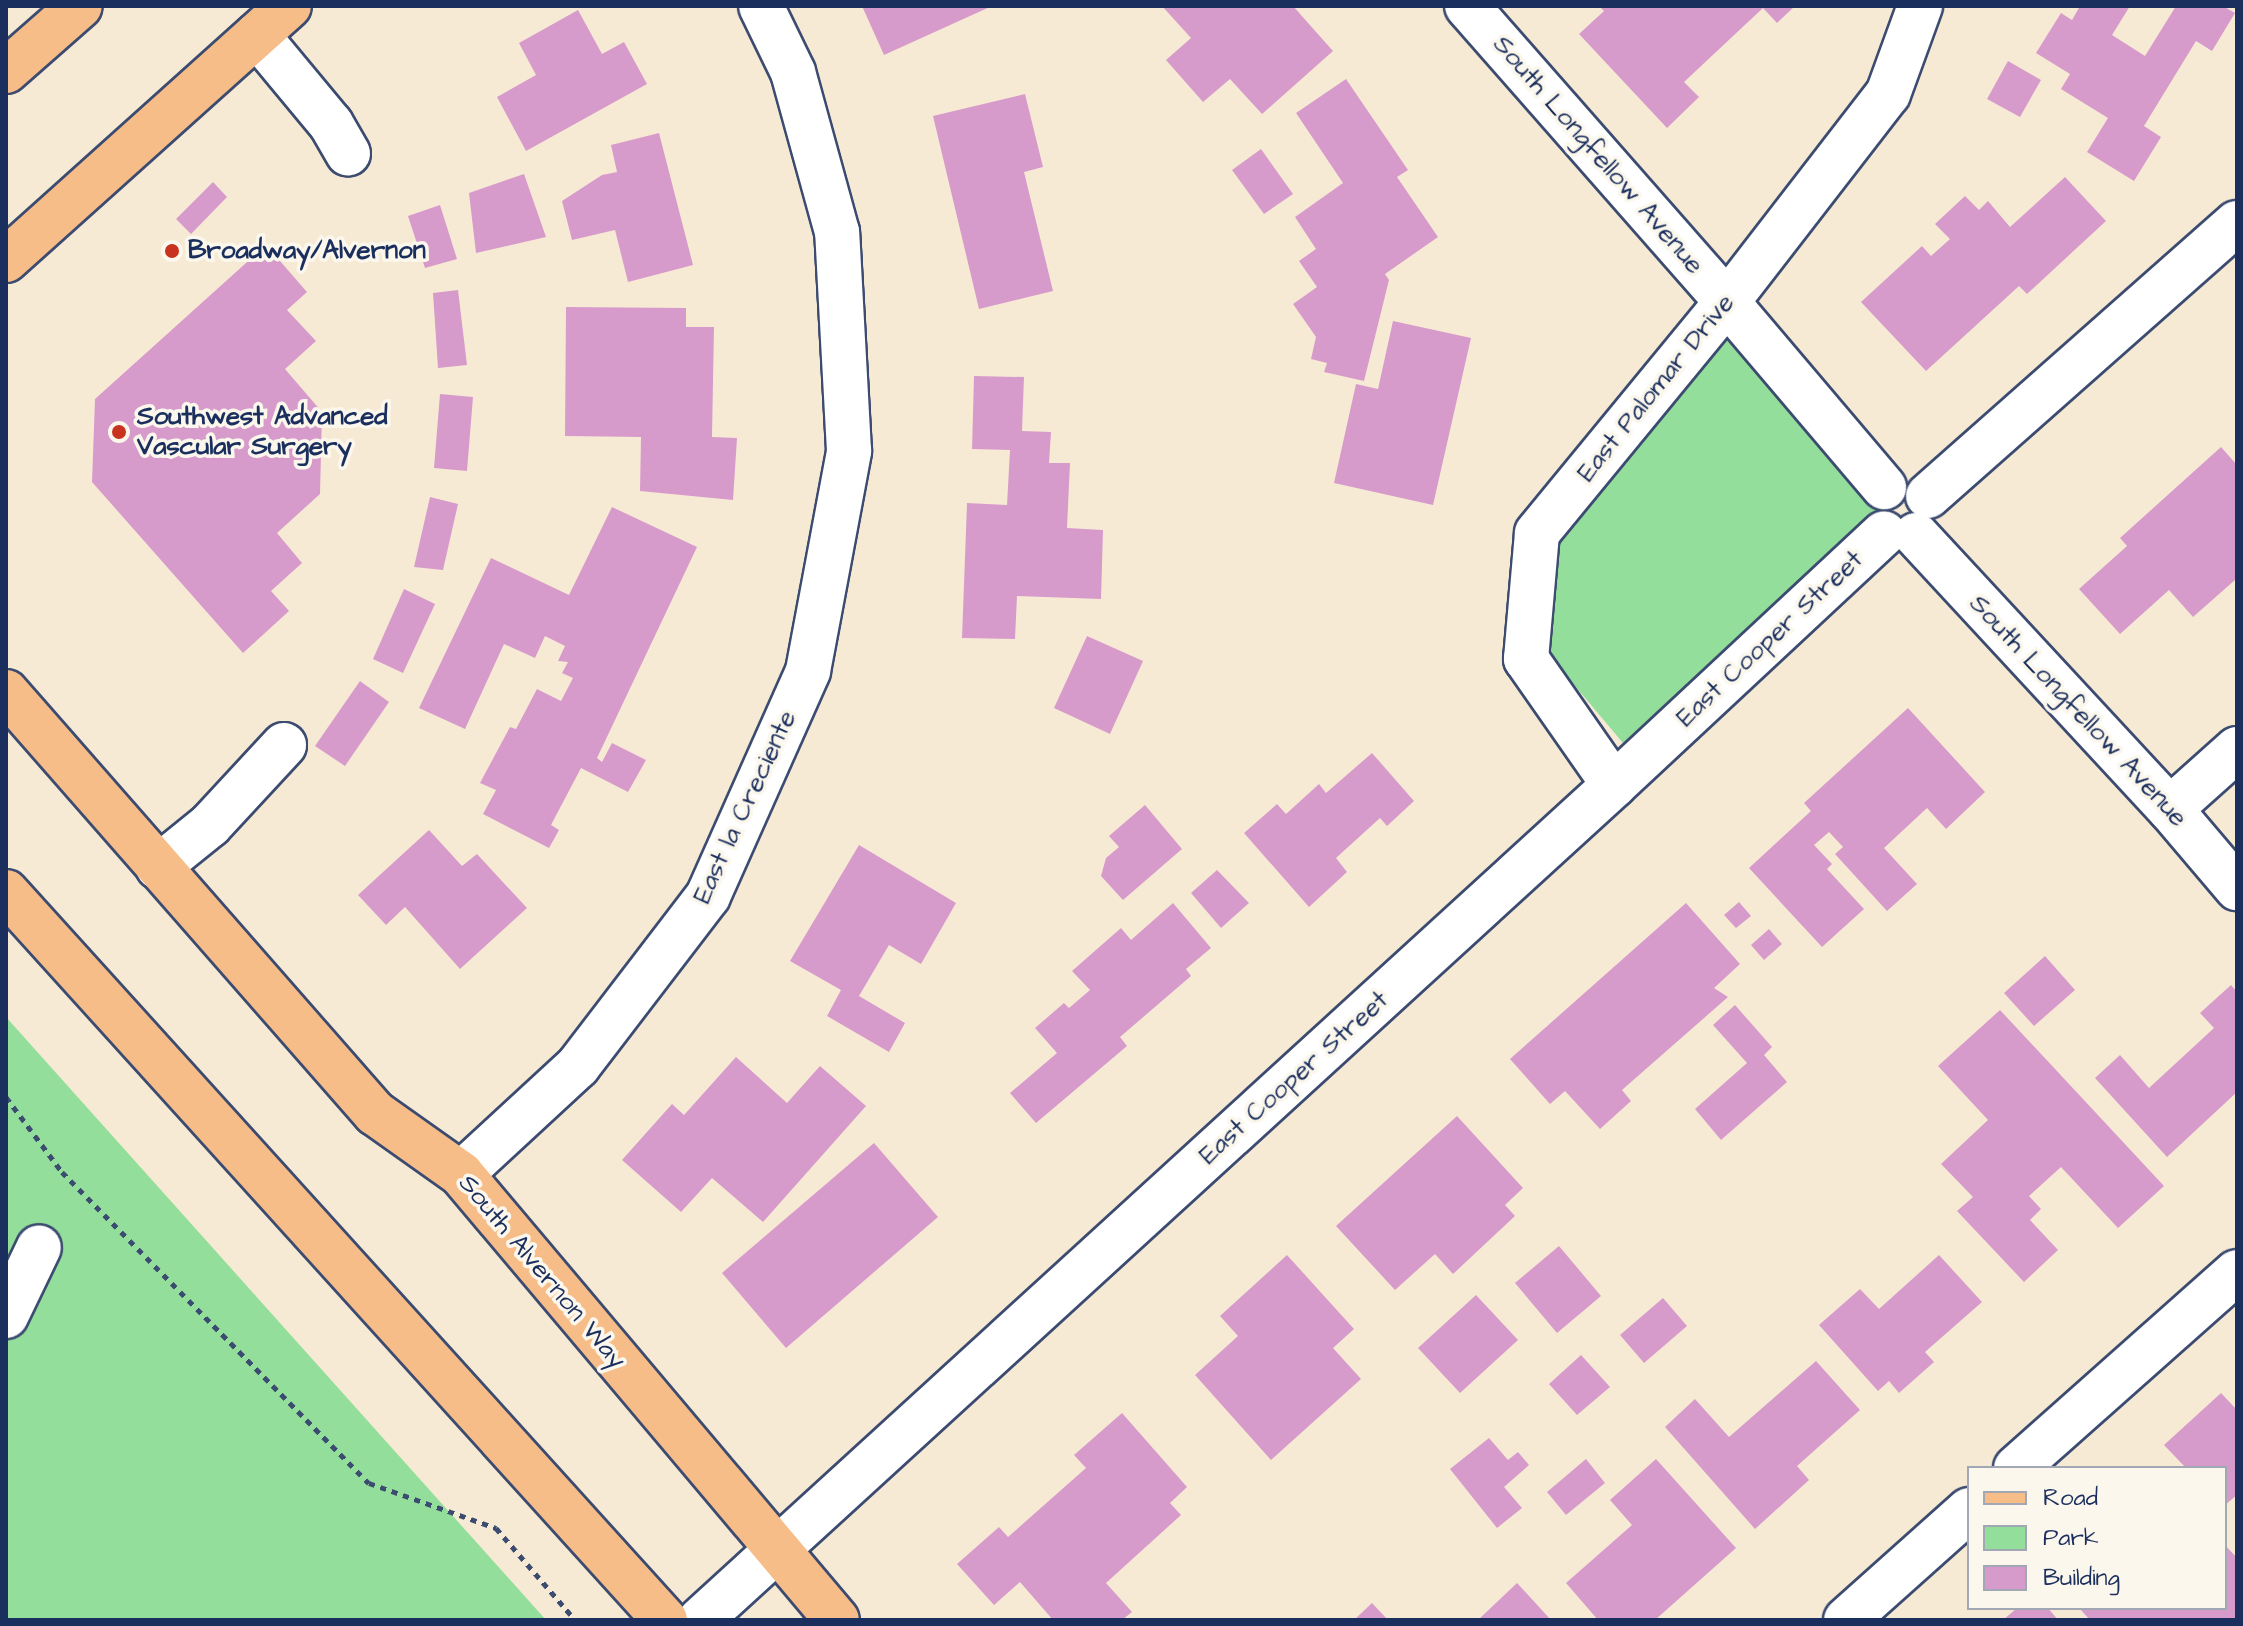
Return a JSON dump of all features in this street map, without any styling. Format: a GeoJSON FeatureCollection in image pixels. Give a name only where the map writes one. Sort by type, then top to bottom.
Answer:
{"type":"FeatureCollection","features":[{"type":"Feature","properties":{"kind":"main road"},"geometry":{"type":"LineString","coordinates":[[6,71],[80,6]]}},
{"type":"Feature","properties":{"kind":"main road"},"geometry":{"type":"LineString","coordinates":[[6,260],[289,6]]}},
{"type":"Feature","properties":{"kind":"main road","name":"South Alvernon Way"},"geometry":{"type":"LineString","coordinates":[[6,692],[375,1113],[461,1174],[775,1551],[837,1620]]}},
{"type":"Feature","properties":{"kind":"main road"},"geometry":{"type":"LineString","coordinates":[[6,892],[665,1620]]}},
{"type":"Feature","properties":{"kind":"street","name":"East la Creciente"},"geometry":{"type":"LineString","coordinates":[[461,1174],[578,1066],[708,896],[808,671],[849,451],[837,232],[793,72],[761,6]]}},
{"type":"Feature","properties":{"kind":"street","name":"South Longfellow Avenue"},"geometry":{"type":"LineString","coordinates":[[1467,6],[1727,302],[1884,487],[1873,509],[1874,519],[1909,522],[2170,809],[2237,888]]}},
{"type":"Feature","properties":{"kind":"street","name":"East Palomar Drive"},"geometry":{"type":"LineString","coordinates":[[1614,785],[1526,659],[1537,533],[1727,302],[1888,94],[1920,6]]}},
{"type":"Feature","properties":{"kind":"street"},"geometry":{"type":"LineString","coordinates":[[257,35],[331,124],[348,153]]}},
{"type":"Feature","properties":{"kind":"street","name":"East Cooper Street"},"geometry":{"type":"LineString","coordinates":[[700,1620],[1614,785],[2237,223]]}},
{"type":"Feature","properties":{"kind":"street"},"geometry":{"type":"LineString","coordinates":[[158,867],[210,825],[284,745]]}},
{"type":"Feature","properties":{"kind":"street"},"geometry":{"type":"LineString","coordinates":[[2170,809],[2237,749]]}},
{"type":"Feature","properties":{"kind":"street"},"geometry":{"type":"LineString","coordinates":[[6,1316],[39,1247]]}},
{"type":"Feature","properties":{"kind":"street"},"geometry":{"type":"LineString","coordinates":[[2018,1466],[2237,1272]]}},
{"type":"Feature","properties":{"kind":"street"},"geometry":{"type":"LineString","coordinates":[[1846,1620],[1967,1512]]}},
{"type":"Feature","properties":{"kind":"path"},"geometry":{"type":"LineString","coordinates":[[6,1097],[62,1172],[369,1483],[496,1528],[575,1620]]}},
{"type":"Feature","properties":{"kind":"green space"},"geometry":{"type":"Polygon","coordinates":[[[1724,321],[1887,504],[1623,743],[1544,649],[1552,536],[1724,321]]]}},
{"type":"Feature","properties":{"kind":"green space"},"geometry":{"type":"Polygon","coordinates":[[[6,1017],[546,1620],[6,1620],[6,1017]]]}},
{"type":"Feature","properties":{"kind":"building"},"geometry":{"type":"Polygon","coordinates":[[[862,6],[992,6],[884,55],[862,6]]]}},
{"type":"Feature","properties":{"kind":"building"},"geometry":{"type":"Polygon","coordinates":[[[1162,6],[1293,6],[1333,51],[1262,114],[1230,79],[1203,102],[1166,60],[1191,38],[1162,6]]]}},
{"type":"Feature","properties":{"kind":"building"},"geometry":{"type":"Polygon","coordinates":[[[1599,6],[1795,6],[1777,23],[1763,8],[1684,82],[1699,97],[1667,128],[1579,34],[1604,11],[1599,6]]]}},
{"type":"Feature","properties":{"kind":"building"},"geometry":{"type":"Polygon","coordinates":[[[2080,6],[2130,6],[2112,35],[2145,56],[2176,6],[2223,6],[2235,13],[2212,51],[2196,41],[2144,126],[2161,137],[2134,181],[2087,152],[2108,118],[2061,89],[2070,74],[2036,53],[2061,13],[2072,20],[2080,6]]]}},
{"type":"Feature","properties":{"kind":"building"},"geometry":{"type":"Polygon","coordinates":[[[578,10],[602,54],[624,42],[647,84],[526,151],[497,97],[536,75],[519,43],[578,10]]]}},
{"type":"Feature","properties":{"kind":"building"},"geometry":{"type":"Polygon","coordinates":[[[2008,61],[2041,80],[2020,117],[1987,99],[2008,61]]]}},
{"type":"Feature","properties":{"kind":"building"},"geometry":{"type":"Polygon","coordinates":[[[1346,79],[1408,170],[1397,177],[1438,237],[1385,274],[1389,280],[1364,381],[1324,372],[1327,363],[1311,359],[1316,337],[1293,304],[1317,287],[1299,261],[1316,249],[1295,217],[1343,183],[1296,113],[1346,79]]]}},
{"type":"Feature","properties":{"kind":"building"},"geometry":{"type":"Polygon","coordinates":[[[1025,94],[1043,167],[1024,172],[1053,291],[979,309],[933,116],[1025,94]]]}},
{"type":"Feature","properties":{"kind":"building"},"geometry":{"type":"Polygon","coordinates":[[[659,133],[693,265],[628,282],[615,230],[572,240],[562,201],[602,175],[617,172],[611,145],[659,133]]]}},
{"type":"Feature","properties":{"kind":"building"},"geometry":{"type":"Polygon","coordinates":[[[1261,149],[1293,194],[1264,214],[1232,170],[1261,149]]]}},
{"type":"Feature","properties":{"kind":"building"},"geometry":{"type":"Polygon","coordinates":[[[524,174],[546,237],[476,253],[469,193],[524,174]]]}},
{"type":"Feature","properties":{"kind":"building"},"geometry":{"type":"Polygon","coordinates":[[[2065,177],[2106,221],[2027,294],[2019,286],[1926,371],[1861,302],[1922,246],[1931,256],[1950,239],[1935,224],[1965,196],[1979,210],[1988,201],[2010,227],[2065,177]]]}},
{"type":"Feature","properties":{"kind":"building"},"geometry":{"type":"Polygon","coordinates":[[[213,182],[227,197],[191,234],[176,219],[213,182]]]}},
{"type":"Feature","properties":{"kind":"building"},"geometry":{"type":"Polygon","coordinates":[[[440,205],[457,259],[425,268],[408,216],[440,205]]]}},
{"type":"Feature","properties":{"kind":"building"},"geometry":{"type":"Polygon","coordinates":[[[266,245],[307,292],[287,310],[316,341],[285,369],[322,412],[320,494],[277,533],[302,563],[271,591],[289,611],[243,653],[92,482],[95,399],[266,245]]]}},
{"type":"Feature","properties":{"kind":"building"},"geometry":{"type":"Polygon","coordinates":[[[458,290],[467,365],[438,368],[433,293],[458,290]]]}},
{"type":"Feature","properties":{"kind":"building"},"geometry":{"type":"Polygon","coordinates":[[[566,307],[686,308],[686,327],[714,327],[712,437],[737,438],[733,500],[640,491],[641,437],[565,436],[566,307]]]}},
{"type":"Feature","properties":{"kind":"building"},"geometry":{"type":"Polygon","coordinates":[[[1393,321],[1471,338],[1433,505],[1334,483],[1356,384],[1378,389],[1393,321]]]}},
{"type":"Feature","properties":{"kind":"building"},"geometry":{"type":"Polygon","coordinates":[[[974,376],[1024,377],[1022,431],[1051,432],[1049,463],[1070,463],[1067,528],[1103,530],[1101,599],[1017,596],[1015,639],[962,638],[967,503],[1007,505],[1010,450],[972,449],[974,376]]]}},
{"type":"Feature","properties":{"kind":"building"},"geometry":{"type":"Polygon","coordinates":[[[440,394],[473,397],[467,471],[434,468],[440,394]]]}},
{"type":"Feature","properties":{"kind":"building"},"geometry":{"type":"Polygon","coordinates":[[[2221,447],[2237,465],[2237,583],[2235,580],[2193,617],[2169,590],[2120,634],[2079,589],[2127,546],[2120,538],[2221,447]]]}},
{"type":"Feature","properties":{"kind":"building"},"geometry":{"type":"Polygon","coordinates":[[[430,497],[458,504],[443,570],[414,567],[430,497]]]}},
{"type":"Feature","properties":{"kind":"building"},"geometry":{"type":"Polygon","coordinates":[[[612,507],[697,547],[597,758],[602,762],[612,743],[646,760],[628,792],[581,768],[551,825],[559,830],[549,848],[483,814],[496,790],[480,783],[510,727],[516,729],[537,689],[561,701],[573,678],[562,673],[568,662],[558,661],[565,646],[545,636],[535,658],[504,644],[465,729],[419,708],[491,558],[569,595],[612,507]]]}},
{"type":"Feature","properties":{"kind":"building"},"geometry":{"type":"Polygon","coordinates":[[[404,589],[435,604],[403,673],[373,659],[404,589]]]}},
{"type":"Feature","properties":{"kind":"building"},"geometry":{"type":"Polygon","coordinates":[[[1087,636],[1143,661],[1110,734],[1054,708],[1087,636]]]}},
{"type":"Feature","properties":{"kind":"building"},"geometry":{"type":"Polygon","coordinates":[[[360,681],[389,702],[345,766],[315,746],[360,681]]]}},
{"type":"Feature","properties":{"kind":"building"},"geometry":{"type":"Polygon","coordinates":[[[1908,708],[1985,792],[1946,829],[1927,808],[1884,848],[1917,884],[1887,911],[1835,854],[1843,847],[1829,832],[1814,845],[1832,864],[1827,869],[1864,909],[1822,947],[1749,868],[1811,811],[1804,803],[1908,708]]]}},
{"type":"Feature","properties":{"kind":"building"},"geometry":{"type":"Polygon","coordinates":[[[1372,753],[1414,801],[1387,826],[1380,818],[1336,858],[1347,872],[1309,907],[1244,833],[1277,804],[1286,814],[1319,784],[1326,793],[1372,753]]]}},
{"type":"Feature","properties":{"kind":"building"},"geometry":{"type":"Polygon","coordinates":[[[1145,805],[1182,849],[1123,900],[1101,876],[1106,858],[1119,847],[1109,836],[1145,805]]]}},
{"type":"Feature","properties":{"kind":"building"},"geometry":{"type":"Polygon","coordinates":[[[429,830],[462,866],[477,854],[527,908],[460,969],[405,907],[386,925],[358,895],[429,830]]]}},
{"type":"Feature","properties":{"kind":"building"},"geometry":{"type":"Polygon","coordinates":[[[859,845],[956,903],[921,964],[889,945],[859,996],[905,1023],[889,1052],[827,1016],[841,990],[790,961],[859,845]]]}},
{"type":"Feature","properties":{"kind":"building"},"geometry":{"type":"Polygon","coordinates":[[[1217,870],[1249,903],[1221,928],[1191,893],[1217,870]]]}},
{"type":"Feature","properties":{"kind":"building"},"geometry":{"type":"Polygon","coordinates":[[[1739,902],[1751,916],[1736,928],[1724,915],[1739,902]]]}},
{"type":"Feature","properties":{"kind":"building"},"geometry":{"type":"Polygon","coordinates":[[[1173,903],[1211,948],[1186,969],[1191,976],[1120,1037],[1127,1046],[1036,1123],[1010,1093],[1057,1053],[1035,1028],[1064,1003],[1069,1008],[1090,990],[1072,971],[1121,928],[1131,940],[1173,903]]]}},
{"type":"Feature","properties":{"kind":"building"},"geometry":{"type":"Polygon","coordinates":[[[1686,903],[1740,964],[1714,988],[1728,997],[1622,1090],[1631,1101],[1600,1129],[1565,1091],[1550,1104],[1510,1059],[1686,903]]]}},
{"type":"Feature","properties":{"kind":"building"},"geometry":{"type":"Polygon","coordinates":[[[1769,929],[1782,944],[1764,960],[1751,945],[1769,929]]]}},
{"type":"Feature","properties":{"kind":"building"},"geometry":{"type":"Polygon","coordinates":[[[2045,956],[2075,990],[2034,1026],[2004,993],[2045,956]]]}},
{"type":"Feature","properties":{"kind":"building"},"geometry":{"type":"Polygon","coordinates":[[[2231,985],[2237,992],[2237,1092],[2167,1157],[2095,1078],[2120,1055],[2149,1088],[2214,1028],[2200,1013],[2231,985]]]}},
{"type":"Feature","properties":{"kind":"building"},"geometry":{"type":"Polygon","coordinates":[[[1735,1005],[1772,1047],[1764,1055],[1787,1082],[1721,1140],[1695,1109],[1747,1063],[1713,1025],[1735,1005]]]}},
{"type":"Feature","properties":{"kind":"building"},"geometry":{"type":"Polygon","coordinates":[[[2000,1010],[2164,1186],[2118,1228],[2061,1167],[2029,1196],[2041,1209],[2030,1220],[2058,1250],[2024,1282],[1957,1211],[1973,1197],[1941,1164],[1988,1120],[1938,1066],[2000,1010]]]}},
{"type":"Feature","properties":{"kind":"building"},"geometry":{"type":"Polygon","coordinates":[[[736,1057],[787,1103],[820,1066],[866,1106],[763,1222],[712,1178],[681,1212],[622,1160],[672,1104],[684,1115],[736,1057]]]}},
{"type":"Feature","properties":{"kind":"building"},"geometry":{"type":"Polygon","coordinates":[[[1457,1116],[1523,1188],[1505,1205],[1515,1216],[1453,1274],[1435,1254],[1395,1290],[1336,1226],[1457,1116]]]}},
{"type":"Feature","properties":{"kind":"building"},"geometry":{"type":"Polygon","coordinates":[[[874,1143],[938,1217],[786,1348],[722,1273],[874,1143]]]}},
{"type":"Feature","properties":{"kind":"building"},"geometry":{"type":"Polygon","coordinates":[[[1559,1246],[1601,1296],[1557,1333],[1515,1283],[1559,1246]]]}},
{"type":"Feature","properties":{"kind":"building"},"geometry":{"type":"Polygon","coordinates":[[[1287,1255],[1354,1329],[1333,1348],[1361,1379],[1271,1460],[1195,1375],[1238,1336],[1220,1316],[1287,1255]]]}},
{"type":"Feature","properties":{"kind":"building"},"geometry":{"type":"Polygon","coordinates":[[[1939,1255],[1982,1302],[1925,1352],[1934,1362],[1899,1393],[1889,1381],[1878,1391],[1819,1325],[1860,1289],[1879,1309],[1939,1255]]]}},
{"type":"Feature","properties":{"kind":"building"},"geometry":{"type":"Polygon","coordinates":[[[1476,1295],[1518,1340],[1460,1393],[1418,1348],[1476,1295]]]}},
{"type":"Feature","properties":{"kind":"building"},"geometry":{"type":"Polygon","coordinates":[[[1663,1298],[1687,1326],[1644,1363],[1620,1335],[1663,1298]]]}},
{"type":"Feature","properties":{"kind":"building"},"geometry":{"type":"Polygon","coordinates":[[[1581,1355],[1610,1387],[1577,1415],[1549,1384],[1581,1355]]]}},
{"type":"Feature","properties":{"kind":"building"},"geometry":{"type":"Polygon","coordinates":[[[1816,1361],[1860,1410],[1797,1466],[1809,1480],[1755,1529],[1665,1427],[1695,1399],[1729,1437],[1816,1361]]]}},
{"type":"Feature","properties":{"kind":"building"},"geometry":{"type":"Polygon","coordinates":[[[2221,1393],[2237,1410],[2237,1495],[2227,1503],[2227,1466],[2184,1466],[2164,1445],[2221,1393]]]}},
{"type":"Feature","properties":{"kind":"building"},"geometry":{"type":"Polygon","coordinates":[[[1122,1413],[1187,1487],[1170,1503],[1181,1515],[1106,1583],[1132,1612],[1122,1620],[1053,1620],[1020,1582],[994,1605],[957,1564],[999,1527],[1008,1537],[1086,1468],[1074,1455],[1122,1413]]]}},
{"type":"Feature","properties":{"kind":"building"},"geometry":{"type":"Polygon","coordinates":[[[1489,1438],[1508,1460],[1518,1452],[1529,1465],[1504,1487],[1522,1508],[1497,1528],[1450,1469],[1489,1438]]]}},
{"type":"Feature","properties":{"kind":"building"},"geometry":{"type":"Polygon","coordinates":[[[1586,1459],[1605,1483],[1566,1515],[1547,1492],[1586,1459]]]}},
{"type":"Feature","properties":{"kind":"building"},"geometry":{"type":"Polygon","coordinates":[[[1656,1459],[1736,1548],[1655,1620],[1598,1620],[1566,1583],[1632,1525],[1610,1500],[1656,1459]]]}},
{"type":"Feature","properties":{"kind":"building"},"geometry":{"type":"Polygon","coordinates":[[[2227,1547],[2237,1558],[2237,1620],[2090,1620],[2081,1610],[2227,1610],[2227,1547]]]}},
{"type":"Feature","properties":{"kind":"building"},"geometry":{"type":"Polygon","coordinates":[[[1517,1583],[1551,1620],[1478,1620],[1517,1583]]]}},
{"type":"Feature","properties":{"kind":"building"},"geometry":{"type":"Polygon","coordinates":[[[1372,1603],[1388,1620],[1354,1620],[1372,1603]]]}},
{"type":"Feature","properties":{"kind":"building"},"geometry":{"type":"Polygon","coordinates":[[[2015,1610],[2050,1610],[2058,1620],[2003,1620],[2015,1610]]]}},
{"type":"Feature","properties":{"kind":"place","name":"Broadway/Alvernon"},"geometry":{"type":"Point","coordinates":[172,251]}},
{"type":"Feature","properties":{"kind":"place","name":"Southwest Advanced Vascular Surgery"},"geometry":{"type":"Point","coordinates":[119,432]}}]}
